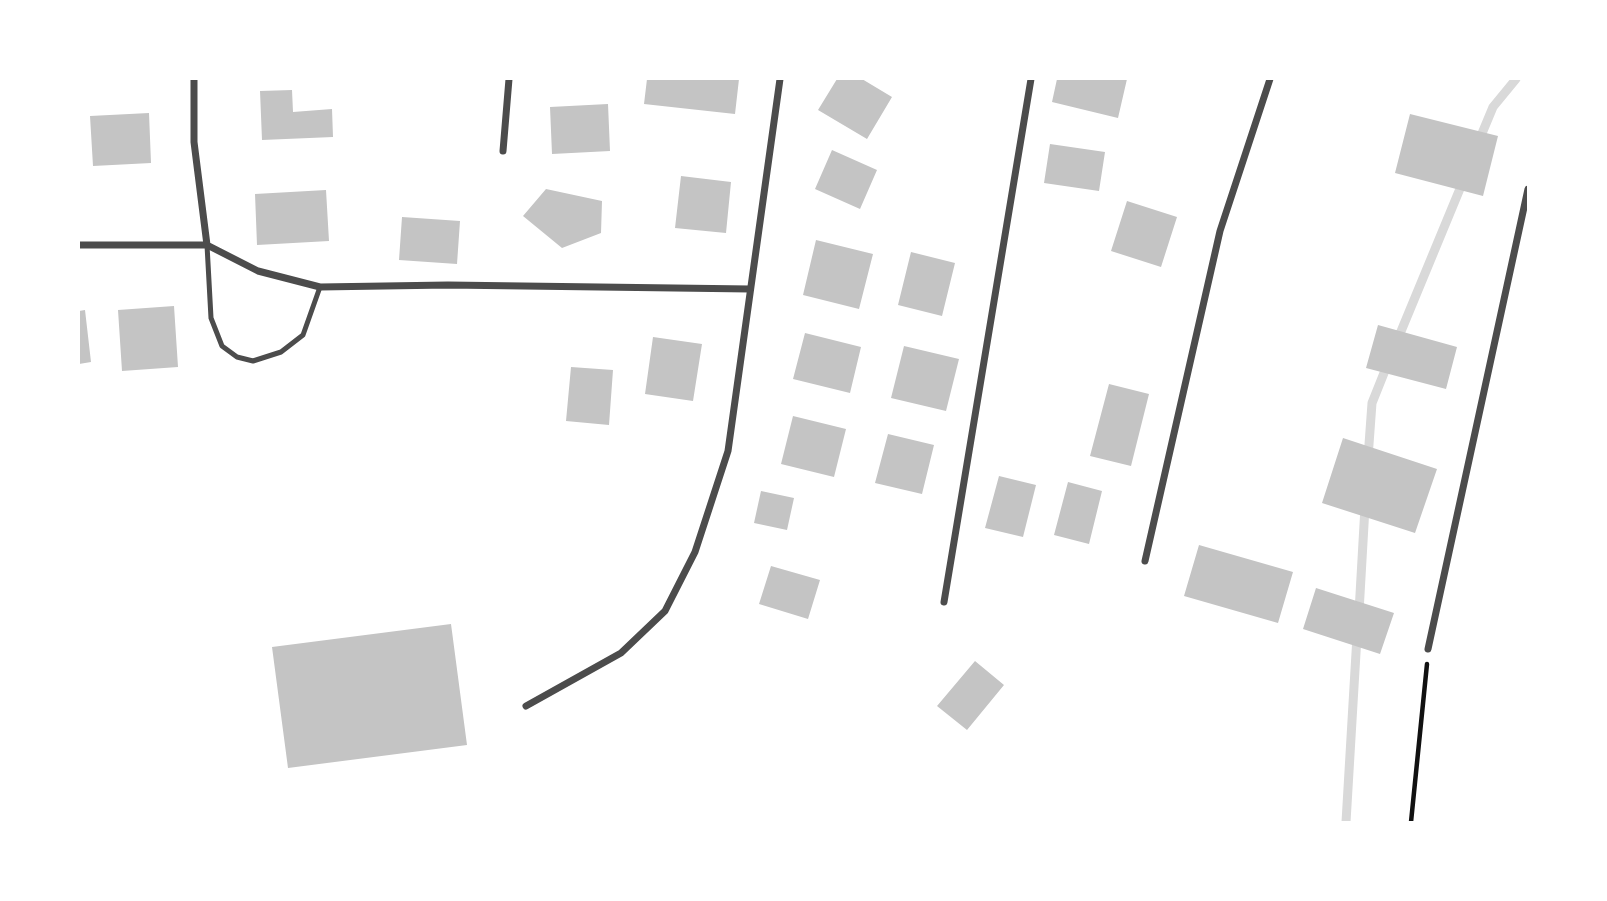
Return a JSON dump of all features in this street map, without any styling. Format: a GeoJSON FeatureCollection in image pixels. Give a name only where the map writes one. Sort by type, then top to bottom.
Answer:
{"type":"FeatureCollection","features":[{"type":"Feature","properties":{"kind":"street"},"geometry":{"type":"LineString","coordinates":[[194,79],[194,142],[207,245]]}},
{"type":"Feature","properties":{"kind":"street"},"geometry":{"type":"LineString","coordinates":[[503,151],[509,79]]}},
{"type":"Feature","properties":{"kind":"street"},"geometry":{"type":"LineString","coordinates":[[526,706],[621,653],[665,611],[695,552],[728,451],[780,79]]}},
{"type":"Feature","properties":{"kind":"street"},"geometry":{"type":"LineString","coordinates":[[944,602],[1031,79]]}},
{"type":"Feature","properties":{"kind":"street"},"geometry":{"type":"LineString","coordinates":[[1145,561],[1220,231],[1270,79]]}},
{"type":"Feature","properties":{"kind":"street"},"geometry":{"type":"LineString","coordinates":[[1428,649],[1528,188]]}},
{"type":"Feature","properties":{"kind":"street"},"geometry":{"type":"LineString","coordinates":[[79,245],[207,245],[258,271],[320,288],[448,285],[750,289]]}},
{"type":"Feature","properties":{"kind":"lane"},"geometry":{"type":"LineString","coordinates":[[207,245],[211,318],[222,346],[237,357],[253,361],[281,352],[303,335],[320,288]]}},
{"type":"Feature","properties":{"kind":"path"},"geometry":{"type":"LineString","coordinates":[[1411,822],[1428,649]]}},
{"type":"Feature","properties":{"kind":"building"},"geometry":{"type":"Polygon","coordinates":[[[647,79],[739,79],[735,114],[644,104],[647,79]]]}},
{"type":"Feature","properties":{"kind":"building"},"geometry":{"type":"Polygon","coordinates":[[[837,79],[862,79],[892,97],[867,139],[818,110],[837,79]]]}},
{"type":"Feature","properties":{"kind":"building"},"geometry":{"type":"Polygon","coordinates":[[[1057,79],[1127,79],[1118,118],[1052,102],[1057,79]]]}},
{"type":"Feature","properties":{"kind":"building"},"geometry":{"type":"Polygon","coordinates":[[[292,90],[293,112],[332,109],[333,137],[262,140],[260,91],[292,90]]]}},
{"type":"Feature","properties":{"kind":"building"},"geometry":{"type":"Polygon","coordinates":[[[608,104],[610,151],[552,154],[550,107],[608,104]]]}},
{"type":"Feature","properties":{"kind":"building"},"geometry":{"type":"Polygon","coordinates":[[[149,113],[151,163],[93,166],[90,116],[149,113]]]}},
{"type":"Feature","properties":{"kind":"building"},"geometry":{"type":"Polygon","coordinates":[[[1410,114],[1498,136],[1483,196],[1395,173],[1410,114]]]}},
{"type":"Feature","properties":{"kind":"building"},"geometry":{"type":"Polygon","coordinates":[[[1050,144],[1105,152],[1099,191],[1044,183],[1050,144]]]}},
{"type":"Feature","properties":{"kind":"building"},"geometry":{"type":"Polygon","coordinates":[[[832,150],[877,170],[860,209],[815,189],[832,150]]]}},
{"type":"Feature","properties":{"kind":"building"},"geometry":{"type":"Polygon","coordinates":[[[681,176],[731,182],[726,233],[675,228],[681,176]]]}},
{"type":"Feature","properties":{"kind":"building"},"geometry":{"type":"Polygon","coordinates":[[[546,189],[602,201],[601,233],[562,248],[523,216],[546,189]]]}},
{"type":"Feature","properties":{"kind":"building"},"geometry":{"type":"Polygon","coordinates":[[[326,190],[329,241],[257,245],[255,194],[326,190]]]}},
{"type":"Feature","properties":{"kind":"building"},"geometry":{"type":"Polygon","coordinates":[[[1127,201],[1177,217],[1161,267],[1111,251],[1127,201]]]}},
{"type":"Feature","properties":{"kind":"building"},"geometry":{"type":"Polygon","coordinates":[[[402,217],[460,221],[457,264],[399,260],[402,217]]]}},
{"type":"Feature","properties":{"kind":"building"},"geometry":{"type":"Polygon","coordinates":[[[816,240],[873,254],[859,309],[803,295],[816,240]]]}},
{"type":"Feature","properties":{"kind":"building"},"geometry":{"type":"Polygon","coordinates":[[[911,252],[955,263],[942,316],[898,305],[911,252]]]}},
{"type":"Feature","properties":{"kind":"building"},"geometry":{"type":"Polygon","coordinates":[[[174,306],[178,367],[122,371],[118,310],[174,306]]]}},
{"type":"Feature","properties":{"kind":"building"},"geometry":{"type":"Polygon","coordinates":[[[85,310],[91,362],[79,364],[79,311],[85,310]]]}},
{"type":"Feature","properties":{"kind":"building"},"geometry":{"type":"Polygon","coordinates":[[[1378,325],[1457,347],[1446,389],[1366,368],[1378,325]]]}},
{"type":"Feature","properties":{"kind":"building"},"geometry":{"type":"Polygon","coordinates":[[[805,333],[861,347],[850,393],[793,379],[805,333]]]}},
{"type":"Feature","properties":{"kind":"building"},"geometry":{"type":"Polygon","coordinates":[[[653,337],[702,344],[693,401],[645,394],[653,337]]]}},
{"type":"Feature","properties":{"kind":"building"},"geometry":{"type":"Polygon","coordinates":[[[904,346],[959,359],[946,411],[891,398],[904,346]]]}},
{"type":"Feature","properties":{"kind":"building"},"geometry":{"type":"Polygon","coordinates":[[[571,367],[613,370],[609,425],[566,421],[571,367]]]}},
{"type":"Feature","properties":{"kind":"building"},"geometry":{"type":"Polygon","coordinates":[[[1109,384],[1149,394],[1131,466],[1090,456],[1109,384]]]}},
{"type":"Feature","properties":{"kind":"building"},"geometry":{"type":"Polygon","coordinates":[[[793,416],[846,429],[834,477],[781,464],[793,416]]]}},
{"type":"Feature","properties":{"kind":"building"},"geometry":{"type":"Polygon","coordinates":[[[888,434],[934,445],[922,494],[875,483],[888,434]]]}},
{"type":"Feature","properties":{"kind":"building"},"geometry":{"type":"Polygon","coordinates":[[[1343,438],[1437,469],[1415,533],[1322,503],[1343,438]]]}},
{"type":"Feature","properties":{"kind":"building"},"geometry":{"type":"Polygon","coordinates":[[[999,476],[1036,485],[1023,537],[985,528],[999,476]]]}},
{"type":"Feature","properties":{"kind":"building"},"geometry":{"type":"Polygon","coordinates":[[[1068,482],[1102,491],[1089,544],[1054,535],[1068,482]]]}},
{"type":"Feature","properties":{"kind":"building"},"geometry":{"type":"Polygon","coordinates":[[[761,491],[794,498],[787,530],[754,523],[761,491]]]}},
{"type":"Feature","properties":{"kind":"building"},"geometry":{"type":"Polygon","coordinates":[[[1199,545],[1293,572],[1278,623],[1184,596],[1199,545]]]}},
{"type":"Feature","properties":{"kind":"building"},"geometry":{"type":"Polygon","coordinates":[[[771,566],[820,580],[808,619],[759,604],[771,566]]]}},
{"type":"Feature","properties":{"kind":"building"},"geometry":{"type":"Polygon","coordinates":[[[1316,588],[1394,613],[1380,654],[1303,629],[1316,588]]]}},
{"type":"Feature","properties":{"kind":"building"},"geometry":{"type":"Polygon","coordinates":[[[451,624],[467,745],[288,768],[272,647],[451,624]]]}},
{"type":"Feature","properties":{"kind":"building"},"geometry":{"type":"Polygon","coordinates":[[[975,661],[1004,685],[967,730],[937,706],[975,661]]]}},
{"type":"Feature","properties":{"kind":"waterway"},"geometry":{"type":"LineString","coordinates":[[1478,143],[1493,107],[1516,79]]}},
{"type":"Feature","properties":{"kind":"waterway"},"geometry":{"type":"LineString","coordinates":[[1397,341],[1464,179]]}},
{"type":"Feature","properties":{"kind":"waterway"},"geometry":{"type":"LineString","coordinates":[[1368,458],[1372,403],[1388,363]]}},
{"type":"Feature","properties":{"kind":"waterway"},"geometry":{"type":"LineString","coordinates":[[1359,612],[1365,507]]}},
{"type":"Feature","properties":{"kind":"waterway"},"geometry":{"type":"LineString","coordinates":[[1346,822],[1357,636]]}}]}
